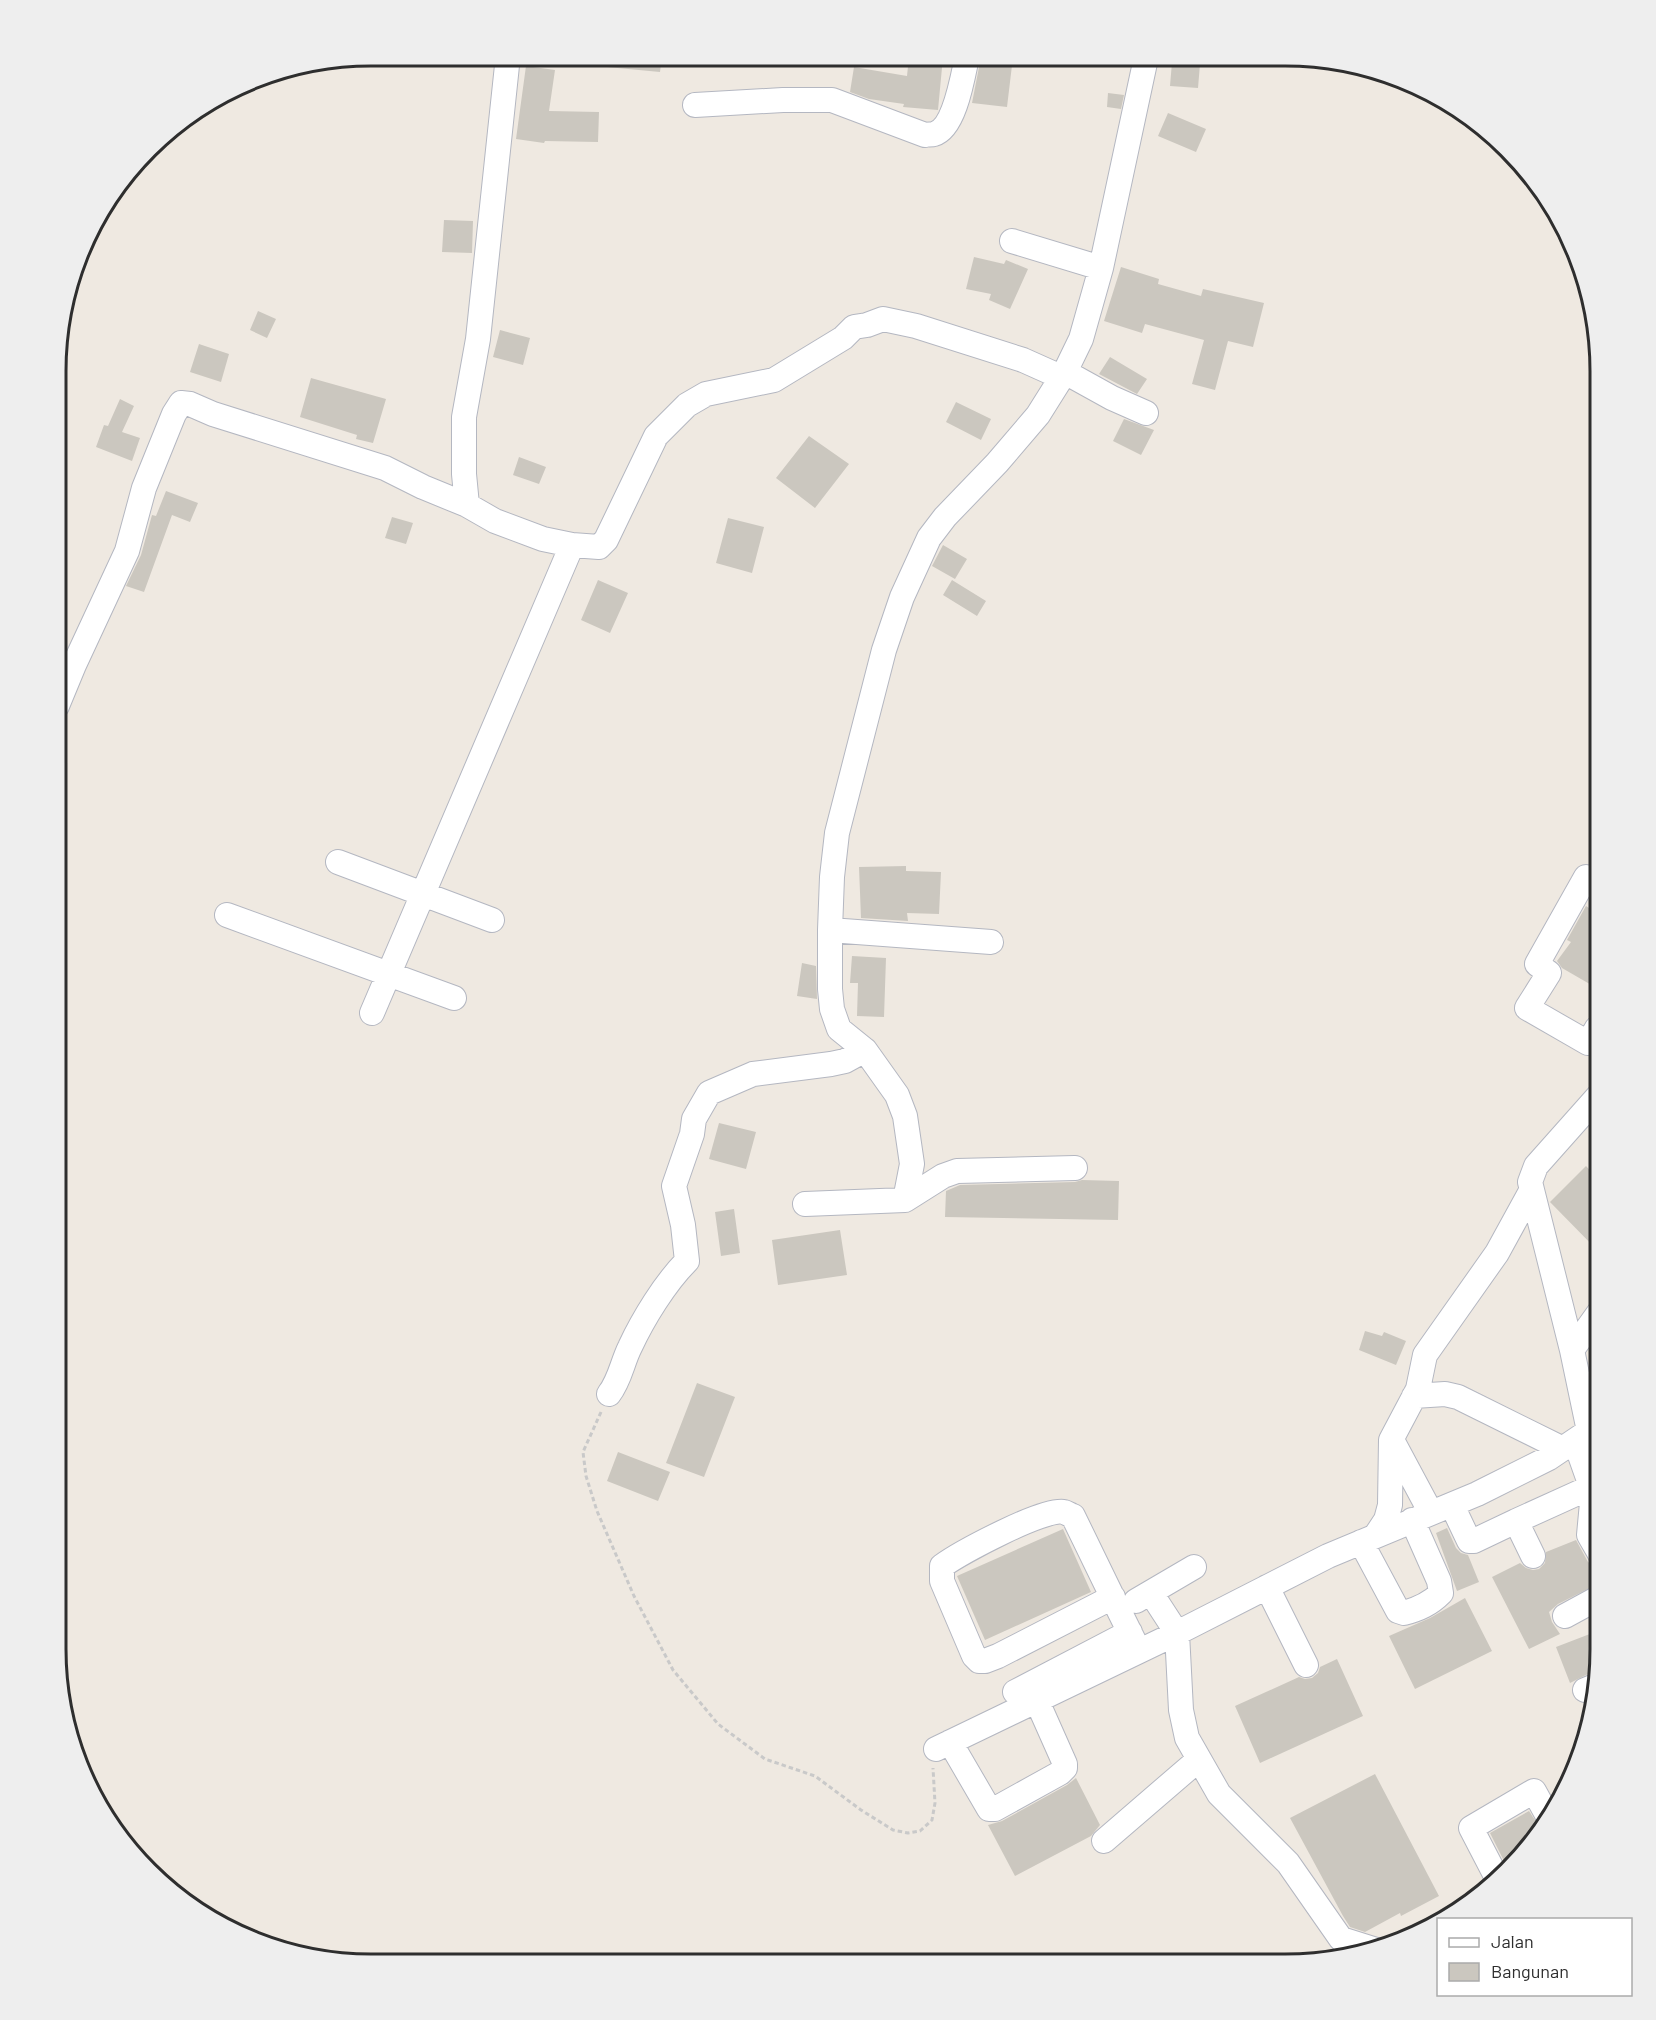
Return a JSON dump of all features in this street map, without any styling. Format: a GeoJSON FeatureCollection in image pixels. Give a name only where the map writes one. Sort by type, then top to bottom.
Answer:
{"type":"FeatureCollection","features":[{"type":"Feature","properties":{"kind":"street"},"geometry":{"type":"LineString","coordinates":[[466,505],[464,417],[478,339],[507,66]]}},
{"type":"Feature","properties":{"kind":"street"},"geometry":{"type":"LineString","coordinates":[[695,105],[832,100],[925,135],[935,134],[942,130],[959,96],[965,66]]}},
{"type":"Feature","properties":{"kind":"street"},"geometry":{"type":"LineString","coordinates":[[905,1200],[912,1164],[905,1116],[897,1095],[865,1050],[839,1029],[832,1009],[830,930],[837,832],[884,650],[902,597],[929,538],[945,517],[997,463],[1038,415],[1081,339],[1101,268],[1144,66]]}},
{"type":"Feature","properties":{"kind":"street"},"geometry":{"type":"LineString","coordinates":[[1012,241],[1101,268]]}},
{"type":"Feature","properties":{"kind":"street"},"geometry":{"type":"LineString","coordinates":[[66,684],[127,550],[144,488],[174,414],[181,403],[385,468],[466,505],[495,521],[543,538],[572,545],[599,547],[606,540],[656,436],[687,405],[706,394],[774,380],[843,338],[854,327],[883,319],[916,326],[1063,374],[1146,413]]}},
{"type":"Feature","properties":{"kind":"street"},"geometry":{"type":"LineString","coordinates":[[372,1013],[572,545]]}},
{"type":"Feature","properties":{"kind":"street"},"geometry":{"type":"LineString","coordinates":[[338,862],[492,920]]}},
{"type":"Feature","properties":{"kind":"street"},"geometry":{"type":"LineString","coordinates":[[1590,879],[1586,877],[1537,964],[1550,974],[1527,1008],[1588,1043],[1590,1040]]}},
{"type":"Feature","properties":{"kind":"street"},"geometry":{"type":"LineString","coordinates":[[227,915],[454,998]]}},
{"type":"Feature","properties":{"kind":"street"},"geometry":{"type":"LineString","coordinates":[[830,930],[991,942]]}},
{"type":"Feature","properties":{"kind":"street"},"geometry":{"type":"LineString","coordinates":[[609,1394],[618,1380],[626,1356],[649,1312],[672,1275],[687,1261],[683,1225],[674,1186],[692,1134],[694,1119],[709,1092],[753,1074],[845,1061],[865,1050]]}},
{"type":"Feature","properties":{"kind":"street"},"geometry":{"type":"LineString","coordinates":[[1590,1105],[1536,1166],[1530,1182],[1572,1350],[1582,1438],[1590,1482]]}},
{"type":"Feature","properties":{"kind":"street"},"geometry":{"type":"LineString","coordinates":[[805,1204],[905,1200],[949,1173],[957,1171],[1075,1168]]}},
{"type":"Feature","properties":{"kind":"street"},"geometry":{"type":"LineString","coordinates":[[1369,1538],[1386,1520],[1390,1505],[1386,1492],[1392,1440],[1418,1389],[1425,1355],[1497,1254],[1531,1191]]}},
{"type":"Feature","properties":{"kind":"street"},"geometry":{"type":"LineString","coordinates":[[1572,1350],[1590,1325]]}},
{"type":"Feature","properties":{"kind":"street"},"geometry":{"type":"LineString","coordinates":[[1414,1396],[1445,1394],[1458,1397],[1582,1438]]}},
{"type":"Feature","properties":{"kind":"street"},"geometry":{"type":"LineString","coordinates":[[998,1656],[1025,1700],[1065,1764],[1065,1768],[995,1809],[989,1809],[943,1746],[1025,1700],[1135,1642],[1177,1633],[1328,1556],[1432,1513],[1528,1469],[1582,1438]]}},
{"type":"Feature","properties":{"kind":"street"},"geometry":{"type":"LineString","coordinates":[[1369,1538],[1398,1611],[1404,1613],[1418,1610],[1431,1603],[1441,1593],[1432,1513],[1392,1440]]}},
{"type":"Feature","properties":{"kind":"street"},"geometry":{"type":"LineString","coordinates":[[1432,1513],[1470,1541],[1474,1541],[1590,1487]]}},
{"type":"Feature","properties":{"kind":"street"},"geometry":{"type":"LineString","coordinates":[[1194,1567],[1133,1597],[985,1661],[979,1661],[974,1656],[942,1581],[942,1566],[961,1553],[1047,1514],[1064,1512],[1072,1516],[1133,1597],[1177,1633],[1181,1710],[1187,1738],[1219,1794],[1288,1863],[1341,1939],[1360,1945]]}},
{"type":"Feature","properties":{"kind":"street"},"geometry":{"type":"LineString","coordinates":[[1516,1521],[1533,1556]]}},
{"type":"Feature","properties":{"kind":"street"},"geometry":{"type":"LineString","coordinates":[[1267,1587],[1306,1665]]}},
{"type":"Feature","properties":{"kind":"street"},"geometry":{"type":"LineString","coordinates":[[1133,1597],[1135,1642]]}},
{"type":"Feature","properties":{"kind":"street"},"geometry":{"type":"LineString","coordinates":[[1565,1616],[1590,1603]]}},
{"type":"Feature","properties":{"kind":"street"},"geometry":{"type":"LineString","coordinates":[[1104,1840],[1198,1760]]}},
{"type":"Feature","properties":{"kind":"street"},"geometry":{"type":"LineString","coordinates":[[1494,1871],[1471,1828],[1534,1791],[1544,1810]]}},
{"type":"Feature","properties":{"kind":"path"},"geometry":{"type":"LineString","coordinates":[[609,1394],[583,1452],[585,1476],[597,1511],[634,1596],[673,1670],[718,1724],[765,1759],[815,1776],[893,1830],[908,1833],[920,1831],[932,1820],[935,1803],[933,1758],[943,1746]]}},
{"type":"Feature","properties":{"kind":"building"},"geometry":{"type":"Polygon","coordinates":[[[526,66],[555,70],[549,111],[599,112],[598,142],[545,141],[544,143],[516,139],[526,66]]]}},
{"type":"Feature","properties":{"kind":"building"},"geometry":{"type":"Polygon","coordinates":[[[607,66],[661,66],[660,72],[607,66]]]}},
{"type":"Feature","properties":{"kind":"building"},"geometry":{"type":"Polygon","coordinates":[[[908,66],[942,66],[938,110],[903,107],[904,104],[869,99],[850,92],[854,67],[907,76],[908,66]]]}},
{"type":"Feature","properties":{"kind":"building"},"geometry":{"type":"Polygon","coordinates":[[[979,66],[1012,66],[1007,107],[972,103],[979,66]]]}},
{"type":"Feature","properties":{"kind":"building"},"geometry":{"type":"Polygon","coordinates":[[[1172,66],[1200,66],[1198,88],[1170,86],[1172,66]]]}},
{"type":"Feature","properties":{"kind":"building"},"geometry":{"type":"Polygon","coordinates":[[[1108,93],[1124,95],[1121,109],[1107,107],[1108,93]]]}},
{"type":"Feature","properties":{"kind":"building"},"geometry":{"type":"Polygon","coordinates":[[[1168,113],[1206,129],[1196,152],[1158,136],[1168,113]]]}},
{"type":"Feature","properties":{"kind":"building"},"geometry":{"type":"Polygon","coordinates":[[[444,220],[473,221],[472,253],[442,252],[444,220]]]}},
{"type":"Feature","properties":{"kind":"building"},"geometry":{"type":"Polygon","coordinates":[[[974,257],[1004,264],[1006,260],[1028,269],[1010,309],[989,300],[991,294],[966,289],[974,257]]]}},
{"type":"Feature","properties":{"kind":"building"},"geometry":{"type":"Polygon","coordinates":[[[1121,267],[1159,279],[1158,284],[1201,296],[1203,289],[1264,303],[1253,347],[1228,341],[1215,390],[1192,384],[1204,340],[1145,324],[1142,333],[1104,321],[1121,267]]]}},
{"type":"Feature","properties":{"kind":"building"},"geometry":{"type":"Polygon","coordinates":[[[258,311],[276,319],[267,338],[250,330],[258,311]]]}},
{"type":"Feature","properties":{"kind":"building"},"geometry":{"type":"Polygon","coordinates":[[[500,330],[530,338],[523,365],[493,357],[500,330]]]}},
{"type":"Feature","properties":{"kind":"building"},"geometry":{"type":"Polygon","coordinates":[[[199,344],[229,354],[221,382],[190,372],[199,344]]]}},
{"type":"Feature","properties":{"kind":"building"},"geometry":{"type":"Polygon","coordinates":[[[1110,357],[1147,379],[1137,394],[1099,374],[1110,357]]]}},
{"type":"Feature","properties":{"kind":"building"},"geometry":{"type":"Polygon","coordinates":[[[311,378],[386,399],[373,443],[356,439],[357,435],[300,417],[311,378]]]}},
{"type":"Feature","properties":{"kind":"building"},"geometry":{"type":"Polygon","coordinates":[[[120,399],[134,406],[122,432],[140,438],[132,461],[96,447],[104,425],[108,426],[120,399]]]}},
{"type":"Feature","properties":{"kind":"building"},"geometry":{"type":"Polygon","coordinates":[[[956,402],[991,419],[981,440],[946,422],[956,402]]]}},
{"type":"Feature","properties":{"kind":"building"},"geometry":{"type":"Polygon","coordinates":[[[1124,419],[1154,430],[1141,455],[1113,441],[1124,419]]]}},
{"type":"Feature","properties":{"kind":"building"},"geometry":{"type":"Polygon","coordinates":[[[809,436],[849,464],[815,508],[776,478],[809,436]]]}},
{"type":"Feature","properties":{"kind":"building"},"geometry":{"type":"Polygon","coordinates":[[[519,457],[546,467],[539,484],[513,475],[519,457]]]}},
{"type":"Feature","properties":{"kind":"building"},"geometry":{"type":"Polygon","coordinates":[[[166,491],[198,503],[190,522],[172,515],[144,592],[126,586],[141,555],[152,515],[156,516],[166,491]]]}},
{"type":"Feature","properties":{"kind":"building"},"geometry":{"type":"Polygon","coordinates":[[[392,517],[413,523],[406,544],[385,538],[392,517]]]}},
{"type":"Feature","properties":{"kind":"building"},"geometry":{"type":"Polygon","coordinates":[[[728,518],[764,527],[752,573],[716,563],[728,518]]]}},
{"type":"Feature","properties":{"kind":"building"},"geometry":{"type":"Polygon","coordinates":[[[943,545],[967,559],[955,579],[932,566],[943,545]]]}},
{"type":"Feature","properties":{"kind":"building"},"geometry":{"type":"Polygon","coordinates":[[[598,580],[628,593],[610,633],[581,620],[598,580]]]}},
{"type":"Feature","properties":{"kind":"building"},"geometry":{"type":"Polygon","coordinates":[[[952,580],[986,601],[977,616],[943,595],[952,580]]]}},
{"type":"Feature","properties":{"kind":"building"},"geometry":{"type":"Polygon","coordinates":[[[906,866],[906,871],[941,872],[939,914],[907,913],[908,921],[861,918],[859,867],[906,866]]]}},
{"type":"Feature","properties":{"kind":"building"},"geometry":{"type":"Polygon","coordinates":[[[1586,906],[1590,906],[1590,984],[1562,968],[1557,961],[1571,942],[1567,940],[1586,906]]]}},
{"type":"Feature","properties":{"kind":"building"},"geometry":{"type":"Polygon","coordinates":[[[852,956],[886,958],[884,1017],[857,1016],[858,983],[850,983],[852,956]]]}},
{"type":"Feature","properties":{"kind":"building"},"geometry":{"type":"Polygon","coordinates":[[[802,963],[816,966],[817,999],[797,996],[802,963]]]}},
{"type":"Feature","properties":{"kind":"building"},"geometry":{"type":"Polygon","coordinates":[[[719,1123],[756,1132],[746,1169],[709,1159],[719,1123]]]}},
{"type":"Feature","properties":{"kind":"building"},"geometry":{"type":"Polygon","coordinates":[[[1586,1166],[1590,1170],[1590,1243],[1550,1202],[1586,1166]]]}},
{"type":"Feature","properties":{"kind":"building"},"geometry":{"type":"Polygon","coordinates":[[[1082,1180],[1119,1181],[1118,1220],[945,1217],[946,1191],[960,1185],[1082,1180]]]}},
{"type":"Feature","properties":{"kind":"building"},"geometry":{"type":"Polygon","coordinates":[[[734,1209],[740,1253],[721,1256],[715,1212],[734,1209]]]}},
{"type":"Feature","properties":{"kind":"building"},"geometry":{"type":"Polygon","coordinates":[[[840,1230],[847,1275],[778,1285],[772,1240],[840,1230]]]}},
{"type":"Feature","properties":{"kind":"building"},"geometry":{"type":"Polygon","coordinates":[[[1365,1331],[1382,1336],[1384,1332],[1406,1341],[1396,1365],[1359,1350],[1365,1331]]]}},
{"type":"Feature","properties":{"kind":"building"},"geometry":{"type":"Polygon","coordinates":[[[697,1383],[735,1397],[704,1477],[666,1463],[697,1383]]]}},
{"type":"Feature","properties":{"kind":"building"},"geometry":{"type":"Polygon","coordinates":[[[618,1452],[670,1472],[658,1501],[607,1481],[618,1452]]]}},
{"type":"Feature","properties":{"kind":"building"},"geometry":{"type":"Polygon","coordinates":[[[1447,1528],[1456,1548],[1468,1555],[1479,1582],[1457,1591],[1436,1533],[1447,1528]]]}},
{"type":"Feature","properties":{"kind":"building"},"geometry":{"type":"Polygon","coordinates":[[[1063,1529],[1091,1592],[985,1640],[957,1576],[1063,1529]]]}},
{"type":"Feature","properties":{"kind":"building"},"geometry":{"type":"Polygon","coordinates":[[[1576,1540],[1590,1563],[1590,1588],[1558,1604],[1549,1612],[1560,1634],[1529,1649],[1492,1577],[1520,1563],[1526,1568],[1539,1569],[1545,1563],[1546,1552],[1576,1540]]]}},
{"type":"Feature","properties":{"kind":"building"},"geometry":{"type":"Polygon","coordinates":[[[1465,1598],[1492,1651],[1415,1689],[1389,1636],[1430,1618],[1465,1598]]]}},
{"type":"Feature","properties":{"kind":"building"},"geometry":{"type":"Polygon","coordinates":[[[1590,1634],[1589,1674],[1570,1683],[1556,1647],[1590,1634]]]}},
{"type":"Feature","properties":{"kind":"building"},"geometry":{"type":"Polygon","coordinates":[[[1337,1659],[1363,1716],[1260,1763],[1235,1706],[1299,1677],[1312,1678],[1318,1673],[1320,1667],[1337,1659]]]}},
{"type":"Feature","properties":{"kind":"building"},"geometry":{"type":"Polygon","coordinates":[[[1375,1774],[1439,1896],[1365,1932],[1350,1927],[1290,1818],[1375,1774]]]}},
{"type":"Feature","properties":{"kind":"building"},"geometry":{"type":"Polygon","coordinates":[[[1076,1778],[1100,1825],[1091,1836],[1015,1876],[988,1825],[1002,1821],[1076,1778]]]}},
{"type":"Feature","properties":{"kind":"building"},"geometry":{"type":"Polygon","coordinates":[[[1529,1811],[1536,1822],[1504,1861],[1490,1833],[1529,1811]]]}}]}
